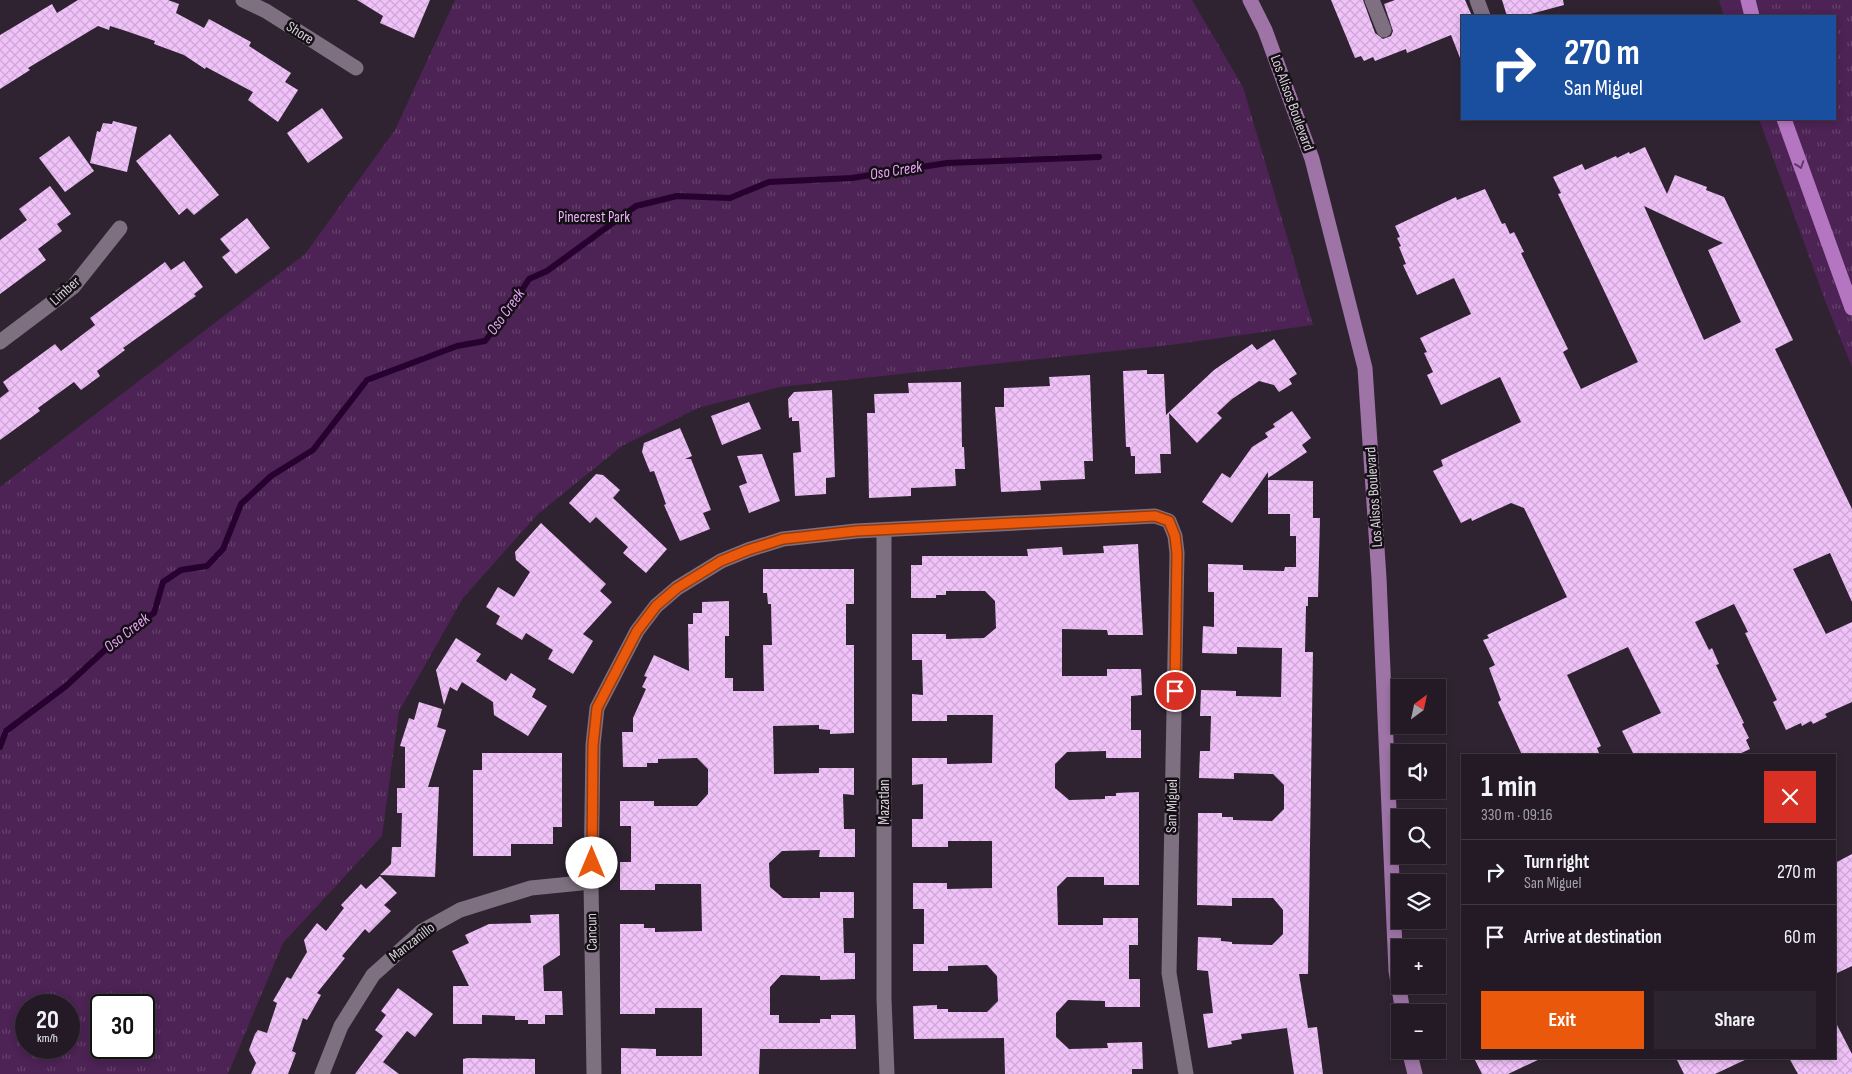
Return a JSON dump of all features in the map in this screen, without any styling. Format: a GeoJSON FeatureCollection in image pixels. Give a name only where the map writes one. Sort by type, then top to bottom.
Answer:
{"type":"FeatureCollection","features":[{"type":"Feature","properties":{"kind":"highway"},"geometry":{"type":"LineString","coordinates":[[1748,0],[1752,15]]}},
{"type":"Feature","properties":{"kind":"highway"},"geometry":{"type":"LineString","coordinates":[[1784,120],[1852,308]]}},
{"type":"Feature","properties":{"kind":"main road","name":"Los Alisos Boulevard"},"geometry":{"type":"LineString","coordinates":[[1250,0],[1265,30],[1312,159],[1365,368],[1379,578],[1396,971],[1402,1004]]}},
{"type":"Feature","properties":{"kind":"main road"},"geometry":{"type":"LineString","coordinates":[[1411,1059],[1415,1074]]}},
{"type":"Feature","properties":{"kind":"street","name":"Shore"},"geometry":{"type":"LineString","coordinates":[[243,0],[266,11],[356,68]]}},
{"type":"Feature","properties":{"kind":"street"},"geometry":{"type":"LineString","coordinates":[[1372,0],[1384,30]]}},
{"type":"Feature","properties":{"kind":"street"},"geometry":{"type":"LineString","coordinates":[[1477,0],[1483,15]]}},
{"type":"Feature","properties":{"kind":"street","name":"Limber"},"geometry":{"type":"LineString","coordinates":[[0,342],[73,287],[120,228]]}},
{"type":"Feature","properties":{"kind":"street","name":"Cancun"},"geometry":{"type":"LineString","coordinates":[[594,1074],[591,882],[593,745],[597,708],[637,631],[656,606],[677,588],[721,561],[783,539],[856,531],[1155,516],[1169,521],[1175,536]]}},
{"type":"Feature","properties":{"kind":"street","name":"Mazatlan"},"geometry":{"type":"LineString","coordinates":[[884,531],[884,1000],[887,1074]]}},
{"type":"Feature","properties":{"kind":"street","name":"San Miguel"},"geometry":{"type":"LineString","coordinates":[[1175,536],[1177,553],[1168,973],[1186,1074]]}},
{"type":"Feature","properties":{"kind":"street","name":"Manzanillo"},"geometry":{"type":"LineString","coordinates":[[322,1074],[341,1026],[373,975],[422,931],[460,910],[531,888],[591,882]]}},
{"type":"Feature","properties":{"kind":"green space","name":"Pinecrest Park"},"geometry":{"type":"Polygon","coordinates":[[[455,0],[1192,0],[1243,87],[1313,325],[1170,345],[780,387],[698,408],[622,446],[538,514],[463,598],[399,711],[382,836],[283,943],[228,1074],[0,1074],[0,487],[305,254],[395,130],[455,0]]]}},
{"type":"Feature","properties":{"kind":"green space"},"geometry":{"type":"Polygon","coordinates":[[[1719,0],[1852,0],[1852,367],[1826,303],[1759,120],[1836,120],[1836,15],[1724,15],[1719,0]]]}},
{"type":"Feature","properties":{"kind":"building"},"geometry":{"type":"Polygon","coordinates":[[[78,0],[168,0],[179,4],[176,13],[204,28],[209,19],[251,42],[249,46],[291,73],[285,82],[298,90],[278,122],[248,100],[253,92],[206,67],[205,69],[184,55],[154,44],[155,41],[110,26],[109,30],[98,26],[28,68],[30,70],[0,89],[0,35],[52,4],[57,13],[78,0]]]}},
{"type":"Feature","properties":{"kind":"building"},"geometry":{"type":"Polygon","coordinates":[[[357,0],[430,0],[414,38],[380,23],[383,16],[357,0]]]}},
{"type":"Feature","properties":{"kind":"building"},"geometry":{"type":"Polygon","coordinates":[[[1331,0],[1363,0],[1375,33],[1383,39],[1391,36],[1393,31],[1384,4],[1395,0],[1465,0],[1472,15],[1461,15],[1461,60],[1451,35],[1407,53],[1406,49],[1375,61],[1373,57],[1364,61],[1361,56],[1355,58],[1331,0]]]}},
{"type":"Feature","properties":{"kind":"building"},"geometry":{"type":"Polygon","coordinates":[[[1502,0],[1563,0],[1564,5],[1527,15],[1507,15],[1502,0]]]}},
{"type":"Feature","properties":{"kind":"building"},"geometry":{"type":"Polygon","coordinates":[[[322,108],[343,138],[308,163],[287,133],[322,108]]]}},
{"type":"Feature","properties":{"kind":"building"},"geometry":{"type":"Polygon","coordinates":[[[113,121],[137,127],[127,172],[90,163],[97,131],[100,132],[103,123],[112,124],[113,121]]]}},
{"type":"Feature","properties":{"kind":"building"},"geometry":{"type":"Polygon","coordinates":[[[170,134],[219,195],[194,215],[187,208],[179,215],[136,161],[170,134]]]}},
{"type":"Feature","properties":{"kind":"building"},"geometry":{"type":"Polygon","coordinates":[[[69,136],[94,171],[65,192],[39,158],[69,136]]]}},
{"type":"Feature","properties":{"kind":"building"},"geometry":{"type":"Polygon","coordinates":[[[1645,147],[1667,194],[1675,175],[1707,187],[1706,190],[1724,197],[1793,340],[1775,349],[1852,509],[1852,602],[1830,553],[1793,569],[1826,634],[1852,622],[1852,702],[1825,714],[1827,717],[1813,724],[1811,721],[1802,726],[1801,723],[1786,730],[1773,702],[1777,700],[1745,633],[1748,632],[1734,604],[1695,622],[1709,650],[1712,648],[1719,664],[1716,665],[1744,723],[1742,724],[1749,738],[1746,740],[1750,749],[1739,754],[1634,754],[1622,731],[1661,713],[1628,647],[1567,675],[1601,746],[1597,748],[1600,754],[1522,754],[1498,702],[1501,700],[1489,668],[1495,665],[1483,640],[1489,638],[1487,635],[1567,597],[1524,508],[1511,503],[1472,521],[1471,518],[1461,523],[1433,471],[1443,466],[1441,460],[1521,422],[1500,377],[1441,405],[1427,375],[1433,372],[1424,353],[1427,352],[1420,338],[1471,314],[1454,278],[1417,295],[1403,265],[1406,264],[1399,247],[1401,246],[1397,238],[1400,237],[1395,226],[1456,197],[1457,200],[1485,189],[1502,224],[1505,223],[1510,234],[1514,232],[1524,252],[1521,253],[1568,349],[1563,352],[1581,389],[1638,362],[1558,194],[1561,193],[1553,177],[1582,164],[1585,170],[1629,152],[1630,154],[1645,147]],[[1644,206],[1704,340],[1741,322],[1708,250],[1723,243],[1644,206]]]}},
{"type":"Feature","properties":{"kind":"building"},"geometry":{"type":"Polygon","coordinates":[[[50,186],[71,214],[57,224],[62,231],[38,249],[46,260],[0,294],[0,240],[27,220],[19,209],[50,186]]]}},
{"type":"Feature","properties":{"kind":"building"},"geometry":{"type":"Polygon","coordinates":[[[247,218],[270,248],[236,274],[222,257],[230,251],[220,239],[247,218]]]}},
{"type":"Feature","properties":{"kind":"building"},"geometry":{"type":"Polygon","coordinates":[[[184,261],[203,287],[194,294],[196,296],[123,348],[125,350],[97,371],[100,376],[81,390],[74,382],[38,408],[40,411],[0,440],[0,398],[9,391],[3,382],[55,344],[61,351],[95,325],[90,318],[165,262],[171,270],[184,261]]]}},
{"type":"Feature","properties":{"kind":"building"},"geometry":{"type":"Polygon","coordinates":[[[1274,339],[1297,374],[1289,379],[1292,384],[1279,392],[1274,385],[1259,381],[1232,399],[1217,413],[1222,418],[1197,443],[1169,413],[1171,454],[1160,454],[1161,473],[1135,474],[1135,456],[1131,456],[1130,447],[1126,447],[1123,371],[1147,370],[1147,374],[1164,374],[1166,415],[1214,370],[1252,344],[1257,350],[1274,339]]]}},
{"type":"Feature","properties":{"kind":"building"},"geometry":{"type":"Polygon","coordinates":[[[1090,375],[1093,461],[1084,461],[1085,479],[1040,481],[1041,490],[1001,492],[995,407],[1004,407],[1004,388],[1050,386],[1049,377],[1090,375]]]}},
{"type":"Feature","properties":{"kind":"building"},"geometry":{"type":"Polygon","coordinates":[[[961,382],[962,447],[964,447],[965,469],[955,469],[956,486],[911,488],[911,496],[869,498],[867,413],[875,413],[874,394],[909,393],[908,383],[961,382]]]}},
{"type":"Feature","properties":{"kind":"building"},"geometry":{"type":"Polygon","coordinates":[[[832,390],[835,477],[826,478],[826,494],[795,496],[793,453],[801,452],[799,421],[792,421],[792,417],[789,418],[788,399],[794,392],[832,390]]]}},
{"type":"Feature","properties":{"kind":"building"},"geometry":{"type":"Polygon","coordinates":[[[749,402],[761,429],[722,445],[711,416],[749,402]]]}},
{"type":"Feature","properties":{"kind":"building"},"geometry":{"type":"Polygon","coordinates":[[[1292,411],[1311,438],[1302,445],[1307,452],[1268,478],[1268,472],[1232,523],[1202,502],[1222,473],[1230,478],[1252,447],[1268,437],[1265,433],[1275,427],[1273,424],[1292,411]]]}},
{"type":"Feature","properties":{"kind":"building"},"geometry":{"type":"Polygon","coordinates":[[[680,428],[692,456],[685,459],[691,459],[711,510],[703,513],[710,529],[680,541],[664,505],[666,504],[654,471],[650,472],[642,452],[644,443],[680,428]]]}},
{"type":"Feature","properties":{"kind":"building"},"geometry":{"type":"Polygon","coordinates":[[[762,454],[780,501],[749,513],[739,486],[747,483],[737,456],[762,454]]]}},
{"type":"Feature","properties":{"kind":"building"},"geometry":{"type":"Polygon","coordinates":[[[596,474],[603,475],[620,490],[613,498],[667,549],[646,573],[623,553],[628,547],[596,517],[590,523],[569,503],[596,474]]]}},
{"type":"Feature","properties":{"kind":"building"},"geometry":{"type":"Polygon","coordinates":[[[1268,480],[1313,481],[1313,518],[1320,518],[1318,597],[1308,597],[1308,606],[1306,606],[1305,652],[1313,652],[1308,974],[1299,974],[1308,1028],[1317,1027],[1323,1074],[1294,1074],[1287,1028],[1241,1034],[1242,1039],[1231,1041],[1232,1044],[1208,1048],[1203,1014],[1213,1013],[1208,971],[1197,970],[1198,937],[1221,938],[1221,941],[1232,942],[1232,944],[1272,945],[1283,934],[1283,910],[1273,898],[1232,898],[1232,906],[1197,905],[1198,813],[1222,813],[1222,817],[1233,817],[1233,820],[1272,821],[1284,809],[1284,785],[1273,774],[1234,773],[1234,779],[1199,778],[1200,751],[1210,751],[1211,716],[1200,716],[1201,690],[1236,691],[1236,696],[1281,697],[1282,648],[1237,647],[1237,654],[1202,653],[1203,626],[1214,627],[1214,592],[1208,592],[1208,564],[1243,565],[1243,570],[1284,571],[1285,567],[1296,567],[1296,536],[1290,536],[1290,514],[1268,514],[1268,480]]]}},
{"type":"Feature","properties":{"kind":"building"},"geometry":{"type":"Polygon","coordinates":[[[541,523],[606,584],[600,591],[612,602],[583,634],[593,641],[573,674],[548,659],[553,650],[526,633],[522,640],[496,624],[500,616],[486,607],[498,587],[514,597],[530,572],[516,560],[515,552],[541,523]]]}},
{"type":"Feature","properties":{"kind":"building"},"geometry":{"type":"Polygon","coordinates":[[[1138,544],[1143,635],[1108,635],[1107,630],[1062,629],[1062,676],[1107,676],[1107,669],[1141,669],[1142,695],[1131,696],[1131,730],[1141,730],[1141,758],[1106,758],[1106,751],[1067,752],[1055,764],[1055,788],[1069,800],[1105,799],[1105,796],[1116,796],[1116,793],[1139,792],[1139,885],[1104,885],[1104,877],[1067,877],[1057,887],[1058,925],[1103,925],[1103,918],[1138,918],[1138,945],[1129,945],[1129,979],[1140,979],[1140,1007],[1105,1007],[1105,1001],[1068,1000],[1056,1013],[1056,1037],[1069,1049],[1108,1048],[1107,1043],[1142,1042],[1143,1069],[1132,1069],[1132,1074],[1005,1074],[1004,1038],[914,1039],[913,1006],[937,1005],[937,1009],[948,1009],[948,1012],[987,1012],[998,1001],[997,976],[987,965],[948,966],[948,971],[913,971],[913,944],[924,944],[924,909],[913,909],[913,883],[947,883],[947,889],[992,888],[992,841],[948,841],[948,847],[912,847],[912,819],[923,819],[923,784],[912,785],[912,758],[947,758],[947,764],[992,763],[993,715],[947,715],[947,721],[912,721],[912,694],[923,695],[922,660],[912,660],[912,634],[946,634],[946,639],[984,638],[996,628],[995,601],[985,591],[946,591],[946,595],[936,595],[936,598],[911,598],[911,565],[922,565],[922,556],[1028,556],[1027,549],[1062,547],[1063,555],[1104,553],[1103,546],[1138,544]]]}},
{"type":"Feature","properties":{"kind":"building"},"geometry":{"type":"Polygon","coordinates":[[[763,569],[854,569],[854,604],[846,604],[846,645],[854,645],[854,733],[830,734],[830,730],[819,729],[819,725],[773,726],[774,774],[819,773],[819,768],[854,768],[854,795],[843,794],[844,829],[855,829],[855,857],[819,857],[820,850],[782,851],[769,863],[770,887],[783,898],[820,898],[820,892],[854,892],[854,918],[843,918],[844,953],[855,953],[855,979],[820,980],[820,976],[781,975],[770,987],[770,1015],[779,1015],[779,1023],[820,1023],[820,1019],[831,1019],[831,1015],[855,1015],[856,1049],[760,1049],[759,1074],[621,1074],[621,1048],[656,1049],[656,1056],[702,1056],[702,1008],[655,1008],[655,1014],[620,1014],[620,924],[644,924],[644,928],[655,928],[655,932],[702,931],[701,884],[655,884],[655,890],[620,890],[620,862],[631,862],[631,826],[620,826],[620,801],[654,801],[654,806],[697,806],[708,794],[708,769],[697,758],[658,759],[658,763],[647,763],[647,767],[623,767],[622,732],[633,732],[633,718],[646,689],[642,687],[647,677],[644,676],[654,655],[689,671],[688,624],[693,624],[693,613],[702,613],[702,602],[729,601],[729,636],[725,636],[725,678],[733,678],[733,691],[764,691],[763,645],[772,645],[771,604],[768,604],[767,593],[763,593],[763,569]]]}},
{"type":"Feature","properties":{"kind":"building"},"geometry":{"type":"Polygon","coordinates":[[[456,638],[481,654],[476,661],[506,681],[511,673],[536,689],[532,697],[547,706],[528,736],[494,715],[493,702],[462,682],[457,691],[450,687],[444,705],[436,670],[456,638]]]}},
{"type":"Feature","properties":{"kind":"building"},"geometry":{"type":"Polygon","coordinates":[[[419,702],[442,709],[437,727],[446,730],[428,787],[439,787],[435,877],[380,875],[391,864],[392,847],[401,847],[402,813],[397,813],[397,788],[405,788],[405,747],[400,746],[409,718],[414,720],[419,702]]]}},
{"type":"Feature","properties":{"kind":"building"},"geometry":{"type":"Polygon","coordinates":[[[482,753],[562,753],[562,827],[553,827],[553,844],[511,844],[511,856],[473,856],[473,770],[482,770],[482,753]]]}},
{"type":"Feature","properties":{"kind":"building"},"geometry":{"type":"Polygon","coordinates":[[[1852,854],[1852,966],[1836,974],[1836,862],[1852,854]]]}},
{"type":"Feature","properties":{"kind":"building"},"geometry":{"type":"Polygon","coordinates":[[[380,876],[397,893],[384,905],[391,911],[369,933],[365,929],[342,956],[345,958],[317,993],[321,995],[307,1020],[303,1018],[292,1051],[296,1053],[288,1074],[251,1074],[256,1063],[249,1050],[255,1034],[258,1030],[267,1033],[277,1003],[273,1001],[287,977],[291,979],[307,952],[304,940],[317,923],[326,931],[344,908],[341,905],[361,884],[366,889],[380,876]]]}},
{"type":"Feature","properties":{"kind":"building"},"geometry":{"type":"Polygon","coordinates":[[[559,914],[560,955],[543,966],[544,991],[562,991],[563,1015],[545,1015],[545,1024],[528,1024],[528,1020],[515,1020],[515,1016],[482,1015],[482,1024],[453,1024],[453,986],[469,986],[452,951],[469,943],[465,935],[489,924],[531,923],[530,915],[559,914]]]}},
{"type":"Feature","properties":{"kind":"building"},"geometry":{"type":"Polygon","coordinates":[[[398,988],[433,1014],[415,1037],[407,1031],[383,1062],[399,1074],[355,1074],[383,1036],[375,1030],[386,1015],[381,1011],[398,988]]]}},
{"type":"Feature","properties":{"kind":"building"},"geometry":{"type":"Polygon","coordinates":[[[1836,1023],[1852,1054],[1852,1074],[1798,1074],[1790,1059],[1836,1059],[1836,1023]]]}},
{"type":"Feature","properties":{"kind":"building"},"geometry":{"type":"Polygon","coordinates":[[[463,1059],[535,1059],[535,1074],[463,1074],[463,1059]]]}},
{"type":"Feature","properties":{"kind":"building"},"geometry":{"type":"Polygon","coordinates":[[[1474,1059],[1540,1059],[1508,1074],[1482,1074],[1474,1059]]]}},
{"type":"Feature","properties":{"kind":"building"},"geometry":{"type":"Polygon","coordinates":[[[1676,1059],[1747,1059],[1715,1074],[1684,1074],[1676,1059]]]}},
{"type":"Feature","properties":{"kind":"waterway","name":"Oso Creek"},"geometry":{"type":"LineString","coordinates":[[0,747],[6,731],[66,686],[119,637],[154,613],[163,582],[181,570],[207,566],[223,549],[241,504],[271,476],[313,450],[367,380],[457,346],[485,341],[508,312],[529,279],[547,271],[636,206],[677,196],[730,198],[769,182],[852,178],[947,163],[1099,157]]}},
{"type":"Feature","properties":{"kind":"route"},"geometry":{"type":"LineString","coordinates":[[592,863],[593,745],[597,708],[609,680],[637,631],[656,606],[677,588],[721,561],[783,539],[856,531],[970,527],[1155,516],[1169,521],[1175,536],[1177,553],[1175,691]]}}]}
